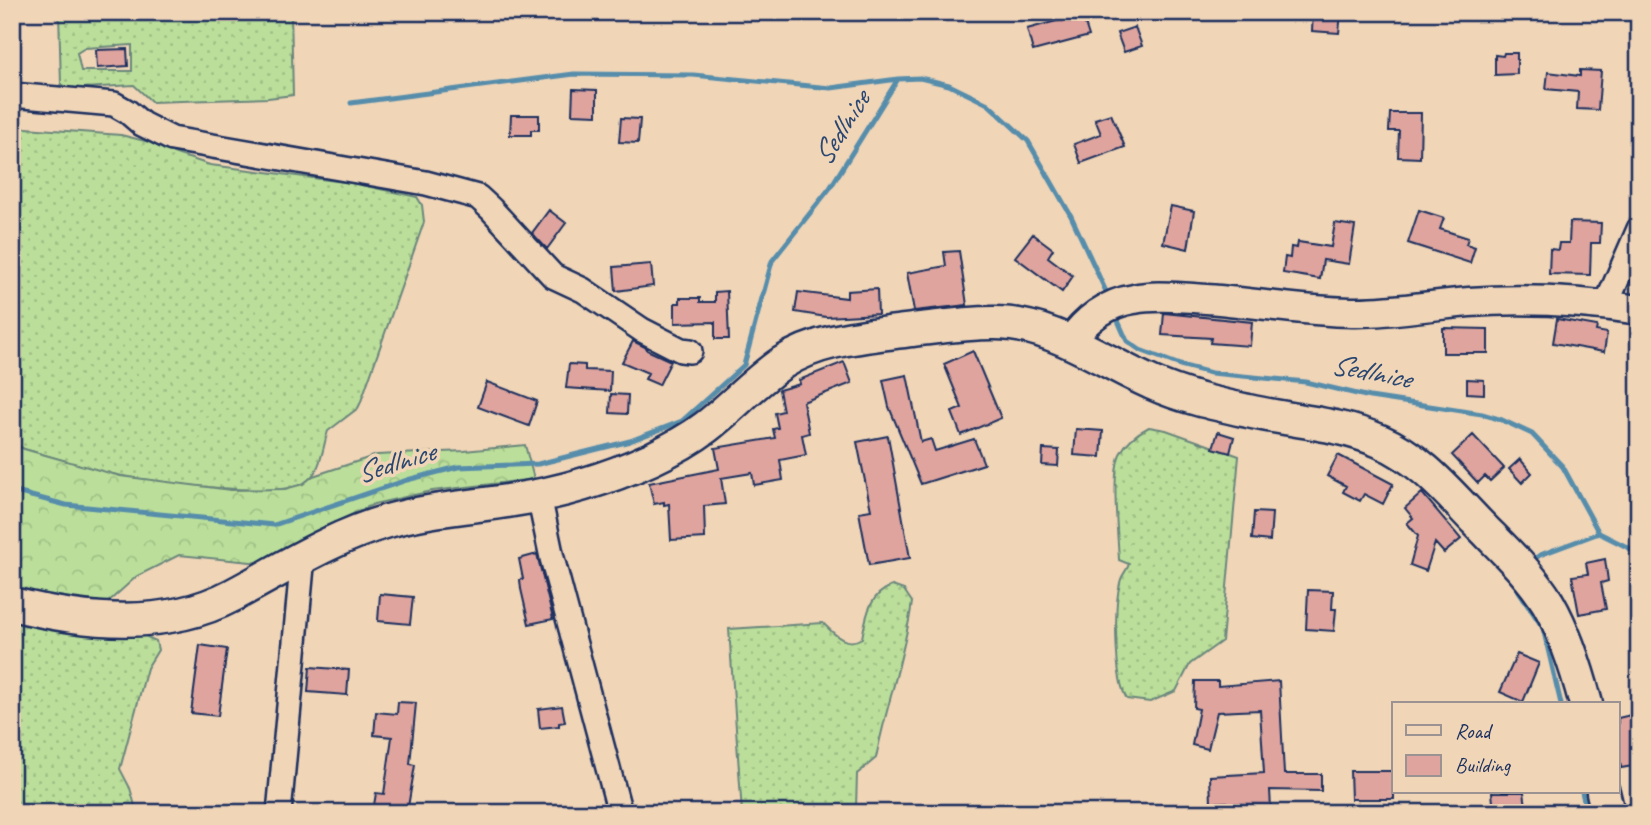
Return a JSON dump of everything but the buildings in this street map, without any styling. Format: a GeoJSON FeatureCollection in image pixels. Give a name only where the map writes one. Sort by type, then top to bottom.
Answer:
{"type":"FeatureCollection","features":[{"type":"Feature","properties":{"kind":"main road"},"geometry":{"type":"LineString","coordinates":[[12,604],[83,617],[147,619],[197,610],[348,534],[430,511],[539,496],[602,477],[663,453],[697,434],[784,362],[815,347],[885,334],[990,323],[1079,331],[1139,377],[1175,392],[1252,412],[1355,432],[1397,449],[1431,475],[1522,569],[1547,602],[1562,630],[1585,702]]}},
{"type":"Feature","properties":{"kind":"main road"},"geometry":{"type":"LineString","coordinates":[[1603,794],[1608,813]]}},
{"type":"Feature","properties":{"kind":"street"},"geometry":{"type":"LineString","coordinates":[[12,95],[114,104],[142,124],[172,139],[426,183],[478,197],[553,276],[583,290],[642,330],[681,350],[690,351]]}},
{"type":"Feature","properties":{"kind":"street"},"geometry":{"type":"LineString","coordinates":[[1606,305],[1639,229]]}},
{"type":"Feature","properties":{"kind":"street"},"geometry":{"type":"LineString","coordinates":[[1079,331],[1126,300],[1143,298],[1179,298],[1354,312],[1499,300],[1558,301],[1639,310]]}},
{"type":"Feature","properties":{"kind":"street"},"geometry":{"type":"LineString","coordinates":[[539,496],[552,558],[621,813]]}},
{"type":"Feature","properties":{"kind":"street"},"geometry":{"type":"LineString","coordinates":[[279,813],[303,556]]}},
{"type":"Feature","properties":{"kind":"green space"},"geometry":{"type":"Polygon","coordinates":[[[59,12],[291,12],[293,95],[152,102],[134,85],[67,89],[61,84],[59,12]],[[132,45],[85,48],[77,53],[81,71],[132,71],[132,45]]]}},
{"type":"Feature","properties":{"kind":"green space"},"geometry":{"type":"Polygon","coordinates":[[[12,127],[121,135],[149,142],[210,165],[352,183],[417,197],[422,205],[424,222],[360,404],[328,431],[321,460],[310,478],[290,488],[269,490],[188,485],[111,473],[24,449],[12,443],[12,127]]]}},
{"type":"Feature","properties":{"kind":"green space"},"geometry":{"type":"Polygon","coordinates":[[[1149,427],[1166,430],[1239,456],[1222,641],[1190,664],[1176,691],[1150,702],[1127,699],[1117,660],[1118,594],[1129,564],[1119,560],[1115,490],[1120,454],[1132,438],[1149,427]]]}},
{"type":"Feature","properties":{"kind":"green space"},"geometry":{"type":"Polygon","coordinates":[[[12,443],[24,449],[120,476],[231,490],[285,489],[303,484],[313,476],[377,455],[525,445],[534,479],[432,491],[374,504],[296,541],[261,563],[179,555],[137,576],[106,604],[50,599],[12,591],[12,443]]]}},
{"type":"Feature","properties":{"kind":"green space"},"geometry":{"type":"Polygon","coordinates":[[[892,586],[904,590],[912,602],[876,758],[857,774],[856,807],[873,813],[742,813],[729,629],[823,623],[846,641],[856,641],[862,638],[873,600],[892,586]]]}},
{"type":"Feature","properties":{"kind":"green space"},"geometry":{"type":"Polygon","coordinates":[[[12,621],[83,633],[145,636],[156,641],[158,650],[147,668],[120,769],[130,788],[137,813],[12,813],[12,621]]]}},
{"type":"Feature","properties":{"kind":"waterway"},"geometry":{"type":"LineString","coordinates":[[351,103],[574,74],[693,75],[831,88],[898,79]]}},
{"type":"Feature","properties":{"kind":"waterway","name":"Sedlnice"},"geometry":{"type":"LineString","coordinates":[[12,491],[66,505],[274,525],[407,480],[458,467],[538,464],[630,441],[682,421],[744,365],[772,261],[830,188],[898,79],[920,78],[949,85],[988,104],[1028,141],[1071,216],[1109,298]]}},
{"type":"Feature","properties":{"kind":"waterway","name":"Sedlnice"},"geometry":{"type":"LineString","coordinates":[[1115,314],[1127,341],[1140,350],[1180,365],[1211,373],[1306,382],[1370,397],[1482,414],[1502,420],[1532,434],[1563,467],[1599,533],[1639,553]]}},
{"type":"Feature","properties":{"kind":"waterway"},"geometry":{"type":"LineString","coordinates":[[1530,562],[1540,555],[1599,533]]}},
{"type":"Feature","properties":{"kind":"waterway"},"geometry":{"type":"LineString","coordinates":[[1513,582],[1543,628],[1561,702]]}},
{"type":"Feature","properties":{"kind":"waterway"},"geometry":{"type":"LineString","coordinates":[[1582,794],[1587,813]]}}]}
